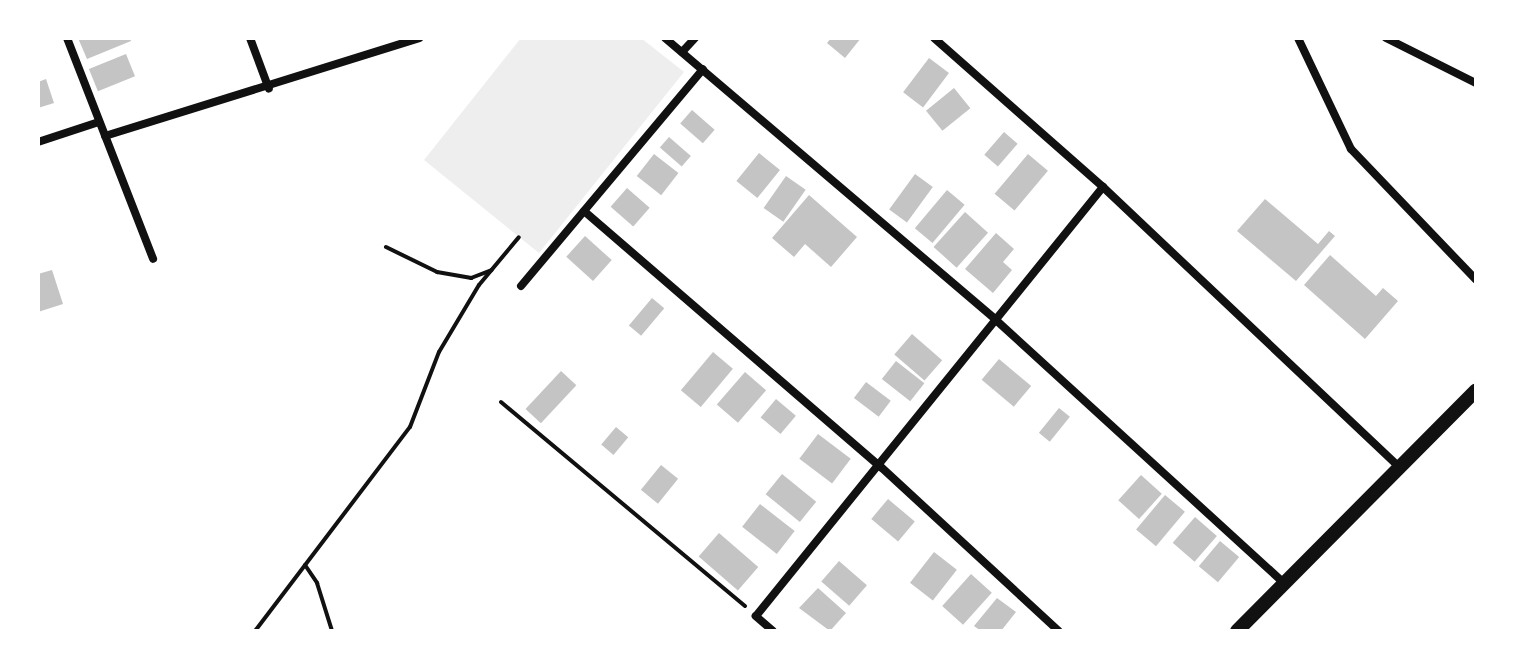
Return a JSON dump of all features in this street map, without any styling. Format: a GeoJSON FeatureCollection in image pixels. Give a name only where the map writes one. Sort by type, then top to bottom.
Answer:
{"type":"FeatureCollection","features":[{"type":"Feature","properties":{"kind":"street"},"geometry":{"type":"LineString","coordinates":[[67,38],[153,259]]}},
{"type":"Feature","properties":{"kind":"street"},"geometry":{"type":"LineString","coordinates":[[250,38],[269,89]]}},
{"type":"Feature","properties":{"kind":"street"},"geometry":{"type":"LineString","coordinates":[[105,136],[269,89],[419,38]]}},
{"type":"Feature","properties":{"kind":"street"},"geometry":{"type":"LineString","coordinates":[[665,38],[997,321],[1283,582]]}},
{"type":"Feature","properties":{"kind":"street"},"geometry":{"type":"LineString","coordinates":[[682,52],[695,38]]}},
{"type":"Feature","properties":{"kind":"street"},"geometry":{"type":"LineString","coordinates":[[934,38],[1103,187],[1398,466]]}},
{"type":"Feature","properties":{"kind":"street"},"geometry":{"type":"LineString","coordinates":[[1298,38],[1351,149],[1476,280]]}},
{"type":"Feature","properties":{"kind":"street"},"geometry":{"type":"LineString","coordinates":[[1386,38],[1476,83]]}},
{"type":"Feature","properties":{"kind":"street"},"geometry":{"type":"LineString","coordinates":[[521,286],[703,69]]}},
{"type":"Feature","properties":{"kind":"street"},"geometry":{"type":"LineString","coordinates":[[38,142],[99,122]]}},
{"type":"Feature","properties":{"kind":"street"},"geometry":{"type":"LineString","coordinates":[[773,631],[756,616],[881,467],[1103,187]]}},
{"type":"Feature","properties":{"kind":"street"},"geometry":{"type":"LineString","coordinates":[[584,211],[881,467],[1059,631]]}},
{"type":"Feature","properties":{"kind":"street"},"geometry":{"type":"LineString","coordinates":[[1237,631],[1476,390]]}},
{"type":"Feature","properties":{"kind":"path"},"geometry":{"type":"LineString","coordinates":[[255,631],[410,427],[439,352],[519,237]]}},
{"type":"Feature","properties":{"kind":"path"},"geometry":{"type":"LineString","coordinates":[[386,247],[412,264],[453,276],[471,278],[494,269]]}},
{"type":"Feature","properties":{"kind":"path"},"geometry":{"type":"LineString","coordinates":[[501,402],[756,616]]}},
{"type":"Feature","properties":{"kind":"path"},"geometry":{"type":"LineString","coordinates":[[305,565],[317,583],[332,631]]}},
{"type":"Feature","properties":{"kind":"shaded area"},"geometry":{"type":"Polygon","coordinates":[[[521,38],[641,38],[684,72],[539,253],[424,160],[521,38]]]}},
{"type":"Feature","properties":{"kind":"building"},"geometry":{"type":"Polygon","coordinates":[[[78,38],[130,38],[131,41],[87,59],[78,38]]]}},
{"type":"Feature","properties":{"kind":"building"},"geometry":{"type":"Polygon","coordinates":[[[831,38],[861,38],[845,58],[827,43],[831,38]]]}},
{"type":"Feature","properties":{"kind":"building"},"geometry":{"type":"Polygon","coordinates":[[[126,54],[135,76],[98,91],[89,69],[126,54]]]}},
{"type":"Feature","properties":{"kind":"building"},"geometry":{"type":"Polygon","coordinates":[[[929,58],[949,73],[923,107],[903,92],[929,58]]]}},
{"type":"Feature","properties":{"kind":"building"},"geometry":{"type":"Polygon","coordinates":[[[46,79],[54,103],[38,108],[38,82],[46,79]]]}},
{"type":"Feature","properties":{"kind":"building"},"geometry":{"type":"Polygon","coordinates":[[[954,88],[970,108],[942,131],[926,111],[954,88]]]}},
{"type":"Feature","properties":{"kind":"building"},"geometry":{"type":"Polygon","coordinates":[[[692,110],[715,130],[703,143],[680,124],[692,110]]]}},
{"type":"Feature","properties":{"kind":"building"},"geometry":{"type":"Polygon","coordinates":[[[1004,132],[1018,144],[998,166],[984,155],[1004,132]]]}},
{"type":"Feature","properties":{"kind":"building"},"geometry":{"type":"Polygon","coordinates":[[[669,137],[691,156],[682,167],[660,148],[669,137]]]}},
{"type":"Feature","properties":{"kind":"building"},"geometry":{"type":"Polygon","coordinates":[[[759,153],[780,170],[757,198],[736,181],[759,153]]]}},
{"type":"Feature","properties":{"kind":"building"},"geometry":{"type":"Polygon","coordinates":[[[654,154],[678,173],[661,195],[637,176],[654,154]]]}},
{"type":"Feature","properties":{"kind":"building"},"geometry":{"type":"Polygon","coordinates":[[[1028,154],[1048,171],[1014,211],[995,194],[1028,154]]]}},
{"type":"Feature","properties":{"kind":"building"},"geometry":{"type":"Polygon","coordinates":[[[915,174],[933,187],[907,223],[889,210],[915,174]]]}},
{"type":"Feature","properties":{"kind":"building"},"geometry":{"type":"Polygon","coordinates":[[[786,176],[806,190],[783,222],[764,208],[786,176]]]}},
{"type":"Feature","properties":{"kind":"building"},"geometry":{"type":"Polygon","coordinates":[[[627,188],[650,208],[633,227],[611,207],[627,188]]]}},
{"type":"Feature","properties":{"kind":"building"},"geometry":{"type":"Polygon","coordinates":[[[947,190],[965,205],[932,243],[915,228],[947,190]]]}},
{"type":"Feature","properties":{"kind":"building"},"geometry":{"type":"Polygon","coordinates":[[[809,195],[857,237],[831,267],[805,244],[794,257],[772,238],[809,195]]]}},
{"type":"Feature","properties":{"kind":"building"},"geometry":{"type":"Polygon","coordinates":[[[1265,199],[1318,244],[1329,231],[1335,236],[1296,281],[1237,231],[1265,199]]]}},
{"type":"Feature","properties":{"kind":"building"},"geometry":{"type":"Polygon","coordinates":[[[965,212],[988,233],[957,268],[934,247],[965,212]]]}},
{"type":"Feature","properties":{"kind":"building"},"geometry":{"type":"Polygon","coordinates":[[[996,233],[1014,249],[1003,262],[1012,270],[993,293],[965,269],[996,233]]]}},
{"type":"Feature","properties":{"kind":"building"},"geometry":{"type":"Polygon","coordinates":[[[585,236],[612,260],[593,281],[566,257],[585,236]]]}},
{"type":"Feature","properties":{"kind":"building"},"geometry":{"type":"Polygon","coordinates":[[[1330,255],[1376,296],[1383,288],[1398,301],[1365,339],[1304,285],[1330,255]]]}},
{"type":"Feature","properties":{"kind":"building"},"geometry":{"type":"Polygon","coordinates":[[[52,270],[63,304],[38,312],[38,274],[52,270]]]}},
{"type":"Feature","properties":{"kind":"building"},"geometry":{"type":"Polygon","coordinates":[[[652,298],[664,308],[641,336],[629,326],[652,298]]]}},
{"type":"Feature","properties":{"kind":"building"},"geometry":{"type":"Polygon","coordinates":[[[912,334],[942,360],[924,381],[894,354],[912,334]]]}},
{"type":"Feature","properties":{"kind":"building"},"geometry":{"type":"Polygon","coordinates":[[[713,352],[733,369],[701,407],[681,390],[713,352]]]}},
{"type":"Feature","properties":{"kind":"building"},"geometry":{"type":"Polygon","coordinates":[[[999,359],[1031,386],[1014,407],[982,380],[999,359]]]}},
{"type":"Feature","properties":{"kind":"building"},"geometry":{"type":"Polygon","coordinates":[[[896,361],[924,383],[910,401],[882,379],[896,361]]]}},
{"type":"Feature","properties":{"kind":"building"},"geometry":{"type":"Polygon","coordinates":[[[561,371],[576,385],[541,423],[526,409],[561,371]]]}},
{"type":"Feature","properties":{"kind":"building"},"geometry":{"type":"Polygon","coordinates":[[[745,372],[766,390],[738,423],[717,404],[745,372]]]}},
{"type":"Feature","properties":{"kind":"building"},"geometry":{"type":"Polygon","coordinates":[[[866,382],[891,401],[879,417],[854,398],[866,382]]]}},
{"type":"Feature","properties":{"kind":"building"},"geometry":{"type":"Polygon","coordinates":[[[776,399],[796,416],[780,434],[761,417],[776,399]]]}},
{"type":"Feature","properties":{"kind":"building"},"geometry":{"type":"Polygon","coordinates":[[[1059,408],[1070,417],[1050,442],[1039,433],[1059,408]]]}},
{"type":"Feature","properties":{"kind":"building"},"geometry":{"type":"Polygon","coordinates":[[[616,427],[628,437],[613,455],[601,445],[616,427]]]}},
{"type":"Feature","properties":{"kind":"building"},"geometry":{"type":"Polygon","coordinates":[[[818,434],[851,459],[832,483],[799,459],[818,434]]]}},
{"type":"Feature","properties":{"kind":"building"},"geometry":{"type":"Polygon","coordinates":[[[661,465],[678,479],[658,504],[641,490],[661,465]]]}},
{"type":"Feature","properties":{"kind":"building"},"geometry":{"type":"Polygon","coordinates":[[[782,474],[816,502],[800,522],[766,494],[782,474]]]}},
{"type":"Feature","properties":{"kind":"building"},"geometry":{"type":"Polygon","coordinates":[[[1141,475],[1162,494],[1139,519],[1118,500],[1141,475]]]}},
{"type":"Feature","properties":{"kind":"building"},"geometry":{"type":"Polygon","coordinates":[[[1165,495],[1185,512],[1156,546],[1136,529],[1165,495]]]}},
{"type":"Feature","properties":{"kind":"building"},"geometry":{"type":"Polygon","coordinates":[[[888,499],[915,521],[898,541],[871,519],[888,499]]]}},
{"type":"Feature","properties":{"kind":"building"},"geometry":{"type":"Polygon","coordinates":[[[760,504],[795,531],[777,554],[742,527],[760,504]]]}},
{"type":"Feature","properties":{"kind":"building"},"geometry":{"type":"Polygon","coordinates":[[[1195,517],[1217,536],[1195,562],[1173,543],[1195,517]]]}},
{"type":"Feature","properties":{"kind":"building"},"geometry":{"type":"Polygon","coordinates":[[[719,533],[758,567],[738,591],[699,556],[719,533]]]}},
{"type":"Feature","properties":{"kind":"building"},"geometry":{"type":"Polygon","coordinates":[[[1220,541],[1239,557],[1218,582],[1199,566],[1220,541]]]}},
{"type":"Feature","properties":{"kind":"building"},"geometry":{"type":"Polygon","coordinates":[[[934,552],[957,570],[933,601],[910,583],[934,552]]]}},
{"type":"Feature","properties":{"kind":"building"},"geometry":{"type":"Polygon","coordinates":[[[839,561],[867,585],[849,606],[821,581],[839,561]]]}},
{"type":"Feature","properties":{"kind":"building"},"geometry":{"type":"Polygon","coordinates":[[[971,574],[992,593],[963,625],[942,606],[971,574]]]}},
{"type":"Feature","properties":{"kind":"building"},"geometry":{"type":"Polygon","coordinates":[[[818,588],[846,613],[830,631],[799,608],[818,588]]]}},
{"type":"Feature","properties":{"kind":"building"},"geometry":{"type":"Polygon","coordinates":[[[997,598],[1016,612],[1001,631],[981,631],[974,626],[997,598]]]}}]}
